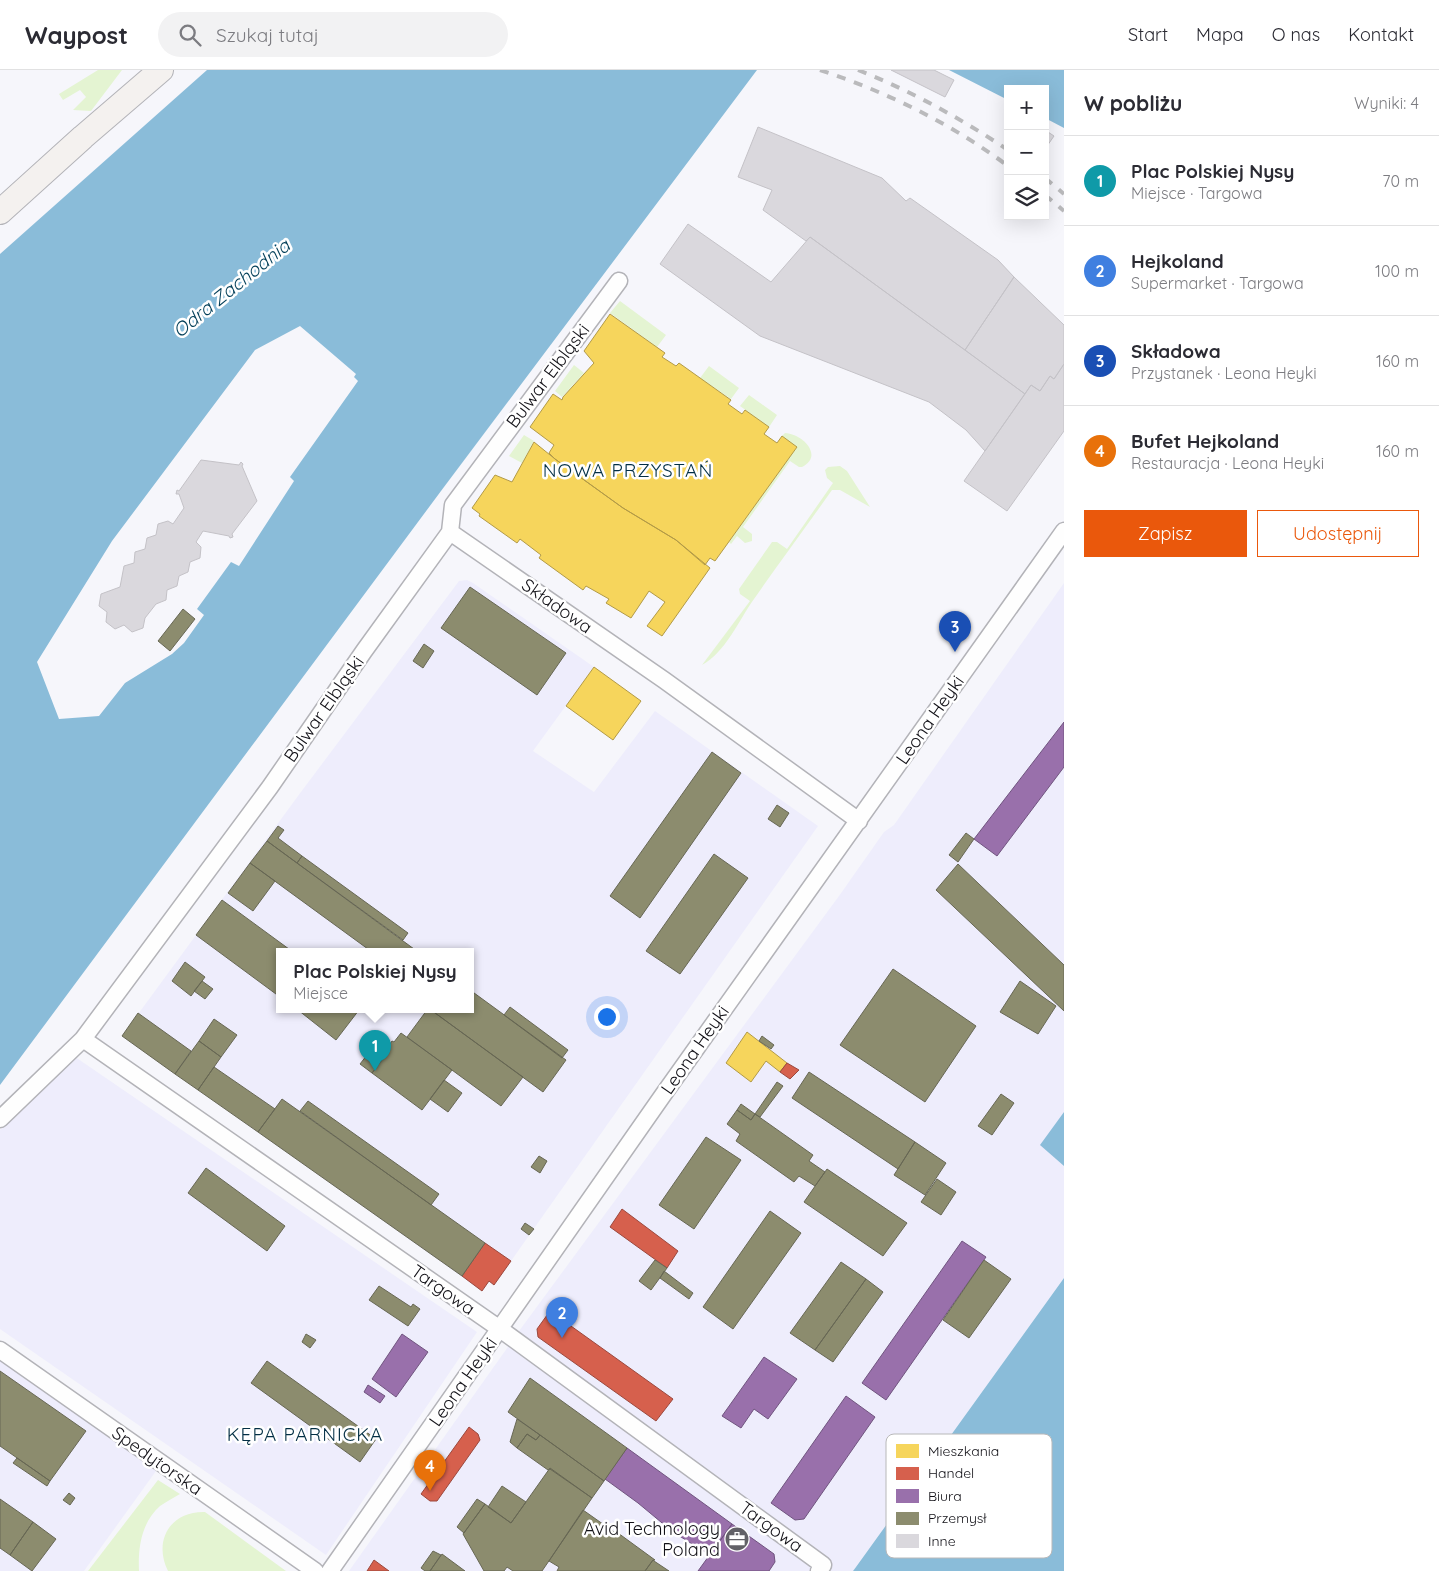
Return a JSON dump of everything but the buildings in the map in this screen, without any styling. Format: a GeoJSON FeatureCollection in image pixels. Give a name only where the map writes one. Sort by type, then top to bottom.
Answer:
{"type":"FeatureCollection","features":[{"type":"Feature","properties":{"kind":"street"},"geometry":{"type":"LineString","coordinates":[[83,137],[113,104],[138,70]]}},
{"type":"Feature","properties":{"kind":"street"},"geometry":{"type":"LineString","coordinates":[[0,212],[161,70]]}},
{"type":"Feature","properties":{"kind":"street","name":"Bulwar Elbląski"},"geometry":{"type":"LineString","coordinates":[[0,1119],[83,1039],[270,787],[364,651],[450,532],[453,505],[619,280]]}},
{"type":"Feature","properties":{"kind":"street","name":"Leona Heyki"},"geometry":{"type":"LineString","coordinates":[[330,1571],[663,1095],[1064,531]]}},
{"type":"Feature","properties":{"kind":"street","name":"Składowa"},"geometry":{"type":"LineString","coordinates":[[450,532],[664,680],[859,821]]}},
{"type":"Feature","properties":{"kind":"street","name":"Targowa"},"geometry":{"type":"LineString","coordinates":[[83,1039],[500,1329],[821,1568]]}},
{"type":"Feature","properties":{"kind":"street","name":"Spedytorska"},"geometry":{"type":"LineString","coordinates":[[0,1350],[315,1571]]}},
{"type":"Feature","properties":{"kind":"shaded area"},"geometry":{"type":"Polygon","coordinates":[[[467,580],[594,667],[533,751],[594,792],[655,711],[818,826],[494,1285],[489,1281],[482,1291],[122,1036],[459,581],[467,580]]]}},
{"type":"Feature","properties":{"kind":"shaded area"},"geometry":{"type":"Polygon","coordinates":[[[1064,583],[1064,1112],[1041,1145],[1064,1166],[1064,1278],[952,1434],[886,1434],[886,1525],[853,1571],[349,1571],[522,1327],[884,832],[894,825],[1064,583]]]}},
{"type":"Feature","properties":{"kind":"shaded area"},"geometry":{"type":"Polygon","coordinates":[[[65,1050],[477,1332],[326,1555],[0,1329],[0,1130],[65,1050]]]}},
{"type":"Feature","properties":{"kind":"shaded area"},"geometry":{"type":"Polygon","coordinates":[[[0,1359],[156,1471],[84,1571],[0,1571],[0,1359]]]}},
{"type":"Feature","properties":{"kind":"green space"},"geometry":{"type":"Polygon","coordinates":[[[98,70],[122,70],[91,111],[73,110],[86,97],[80,90],[63,100],[59,94],[98,70]]]}},
{"type":"Feature","properties":{"kind":"green space"},"geometry":{"type":"Polygon","coordinates":[[[620,301],[666,335],[657,347],[610,313],[620,301]]]}},
{"type":"Feature","properties":{"kind":"green space"},"geometry":{"type":"Polygon","coordinates":[[[574,365],[584,373],[562,397],[555,391],[574,365]]]}},
{"type":"Feature","properties":{"kind":"green space"},"geometry":{"type":"Polygon","coordinates":[[[709,366],[739,388],[731,399],[700,378],[709,366]]]}},
{"type":"Feature","properties":{"kind":"green space"},"geometry":{"type":"Polygon","coordinates":[[[749,395],[777,415],[769,427],[740,406],[749,395]]]}},
{"type":"Feature","properties":{"kind":"green space"},"geometry":{"type":"Polygon","coordinates":[[[785,433],[792,434],[804,441],[809,446],[811,457],[802,467],[790,461],[743,527],[752,534],[752,541],[745,543],[737,536],[731,544],[729,542],[797,447],[782,436],[785,433]]]}},
{"type":"Feature","properties":{"kind":"green space"},"geometry":{"type":"Polygon","coordinates":[[[524,435],[534,441],[522,463],[509,456],[524,435]]]}},
{"type":"Feature","properties":{"kind":"green space"},"geometry":{"type":"Polygon","coordinates":[[[840,466],[847,471],[870,507],[840,490],[832,490],[754,599],[725,644],[718,653],[702,665],[750,601],[740,594],[739,589],[772,542],[777,542],[787,549],[833,483],[827,478],[825,470],[828,467],[840,466]]]}},
{"type":"Feature","properties":{"kind":"green space"},"geometry":{"type":"Polygon","coordinates":[[[158,1480],[180,1494],[160,1506],[149,1520],[140,1545],[139,1571],[88,1571],[158,1480]]]}},
{"type":"Feature","properties":{"kind":"green space"},"geometry":{"type":"Polygon","coordinates":[[[205,1512],[286,1571],[168,1571],[163,1549],[164,1539],[168,1530],[174,1522],[182,1517],[193,1513],[205,1512]]]}},
{"type":"Feature","properties":{"kind":"water","name":"Odra Zachodnia"},"geometry":{"type":"Polygon","coordinates":[[[207,70],[757,70],[441,491],[0,1085],[0,254],[207,70]],[[300,326],[255,350],[112,541],[37,662],[59,719],[99,716],[125,683],[172,654],[184,643],[204,615],[197,609],[231,562],[239,566],[294,481],[290,477],[358,381],[354,377],[356,374],[300,326]]]}},
{"type":"Feature","properties":{"kind":"water"},"geometry":{"type":"Polygon","coordinates":[[[949,70],[1064,70],[1064,128],[1049,120],[1049,85],[1004,85],[1004,98],[949,70]]]}},
{"type":"Feature","properties":{"kind":"water"},"geometry":{"type":"Polygon","coordinates":[[[1064,1112],[1064,1166],[1040,1145],[1064,1112]]]}},
{"type":"Feature","properties":{"kind":"water"},"geometry":{"type":"Polygon","coordinates":[[[1064,1278],[1064,1571],[853,1571],[886,1525],[886,1558],[1052,1558],[1052,1434],[952,1434],[1064,1278]]]}},
{"type":"Feature","properties":{"kind":"railway"},"geometry":{"type":"LineString","coordinates":[[820,70],[870,88],[942,123],[1004,163]]}},
{"type":"Feature","properties":{"kind":"railway"},"geometry":{"type":"LineString","coordinates":[[858,70],[935,106],[1004,147]]}},
{"type":"Feature","properties":{"kind":"railway"},"geometry":{"type":"LineString","coordinates":[[1049,181],[1064,194]]}},
{"type":"Feature","properties":{"kind":"railway"},"geometry":{"type":"LineString","coordinates":[[1049,198],[1064,211]]}},
{"type":"Feature","properties":{"kind":"place","name":"Składowa"},"geometry":{"type":"Point","coordinates":[955,652]}},
{"type":"Feature","properties":{"kind":"place","name":"Plac Polskiej Nysy"},"geometry":{"type":"Point","coordinates":[375,1071]}},
{"type":"Feature","properties":{"kind":"place","name":"Hejkoland"},"geometry":{"type":"Point","coordinates":[562,1338]}},
{"type":"Feature","properties":{"kind":"place","name":"Bufet Hejkoland"},"geometry":{"type":"Point","coordinates":[430,1491]}},
{"type":"Feature","properties":{"kind":"place","name":"Avid Technology Poland"},"geometry":{"type":"Point","coordinates":[737,1539]}},
{"type":"Feature","properties":{"kind":"district","name":"NOWA PRZYSTAŃ"},"geometry":{"type":"Point","coordinates":[628,470]}},
{"type":"Feature","properties":{"kind":"district","name":"KĘPA PARNICKA"},"geometry":{"type":"Point","coordinates":[305,1434]}}]}
